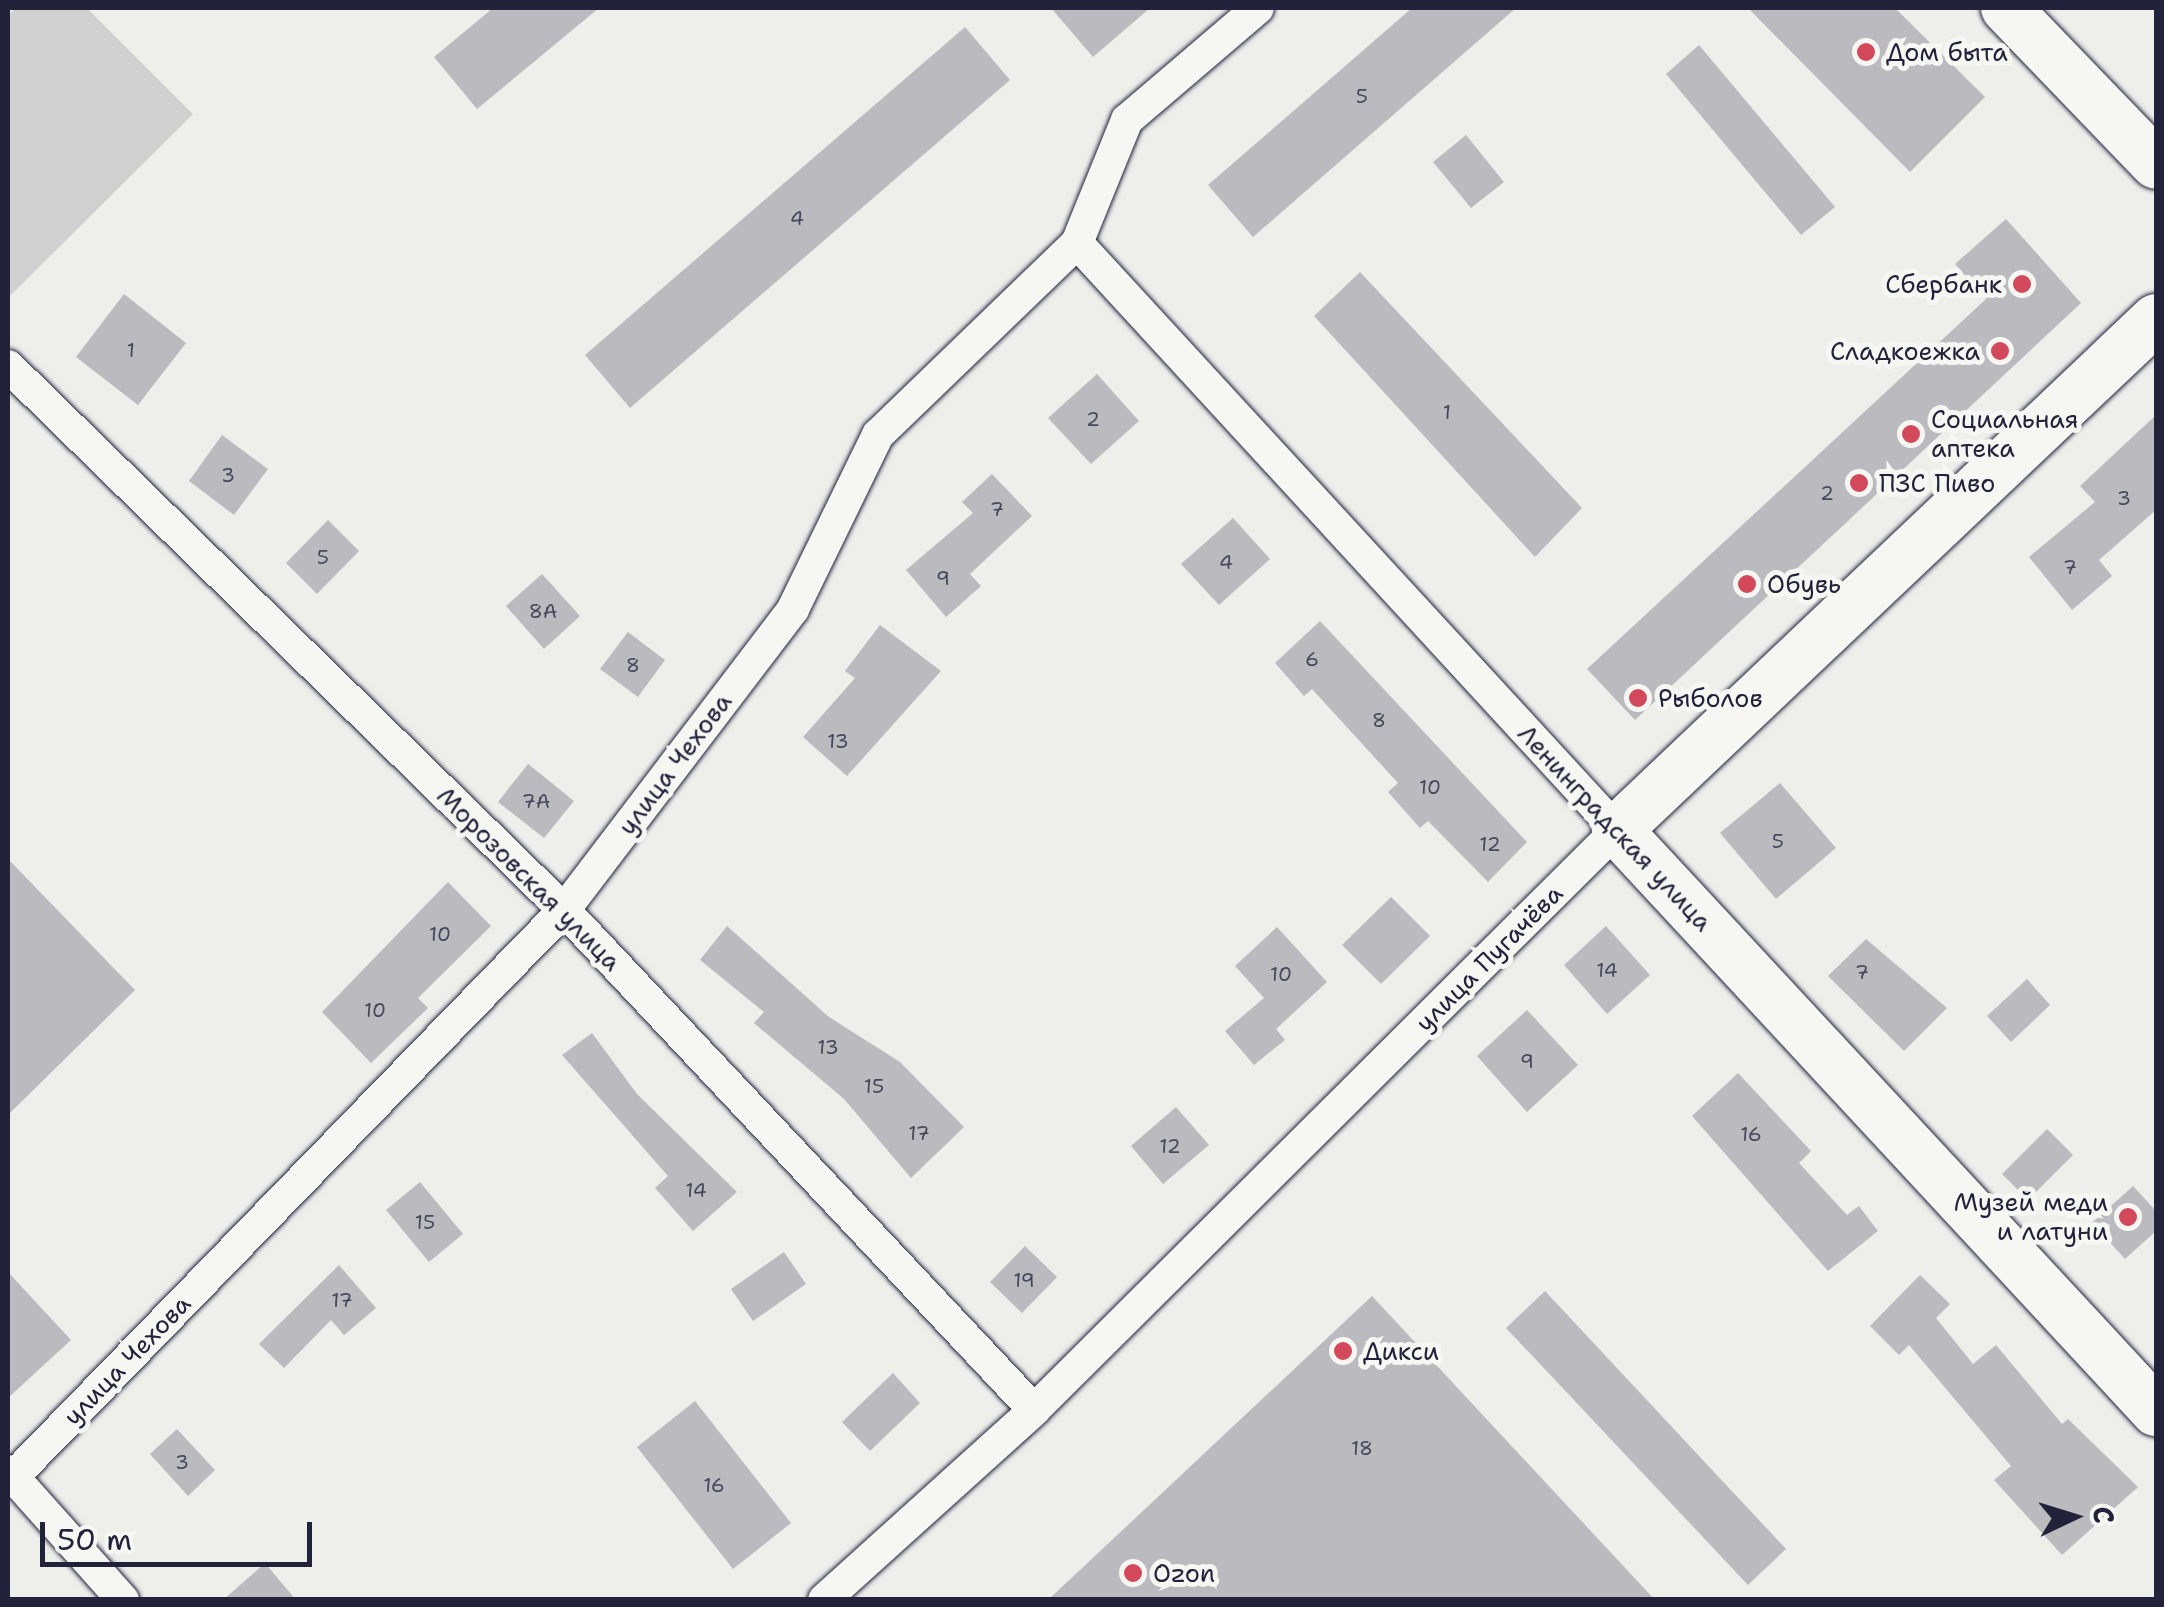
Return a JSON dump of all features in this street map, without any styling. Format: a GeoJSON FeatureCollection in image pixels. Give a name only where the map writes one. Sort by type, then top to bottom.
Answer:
{"type":"FeatureCollection","features":[{"type":"Feature","properties":{"kind":"main road"},"geometry":{"type":"LineString","coordinates":[[2006,8],[2156,164]]}},
{"type":"Feature","properties":{"kind":"main road","name":"улица Пугачёва"},"geometry":{"type":"LineString","coordinates":[[1617,830],[2156,319]]}},
{"type":"Feature","properties":{"kind":"main road","name":"Ленинградская улица"},"geometry":{"type":"LineString","coordinates":[[1617,830],[2156,1411]]}},
{"type":"Feature","properties":{"kind":"street","name":"улица Чехова"},"geometry":{"type":"LineString","coordinates":[[11,1473],[564,910],[792,610],[878,434],[1077,243],[1126,120],[1258,8]]}},
{"type":"Feature","properties":{"kind":"street","name":"Ленинградская улица"},"geometry":{"type":"LineString","coordinates":[[1077,243],[1617,830]]}},
{"type":"Feature","properties":{"kind":"street","name":"Морозовская улица"},"geometry":{"type":"LineString","coordinates":[[8,366],[564,910],[1034,1410]]}},
{"type":"Feature","properties":{"kind":"street","name":"улица Пугачёва"},"geometry":{"type":"LineString","coordinates":[[824,1600],[1034,1410],[1617,830]]}},
{"type":"Feature","properties":{"kind":"street"},"geometry":{"type":"LineString","coordinates":[[11,1473],[122,1600]]}},
{"type":"Feature","properties":{"kind":"shaded area"},"geometry":{"type":"Polygon","coordinates":[[[16,8],[87,8],[193,114],[8,298],[8,16],[16,8]]]}},
{"type":"Feature","properties":{"kind":"building"},"geometry":{"type":"Polygon","coordinates":[[[493,8],[599,8],[477,109],[434,57],[493,8]]]}},
{"type":"Feature","properties":{"kind":"building"},"geometry":{"type":"Polygon","coordinates":[[[1051,8],[1150,8],[1093,57],[1051,8]]]}},
{"type":"Feature","properties":{"kind":"building"},"geometry":{"type":"Polygon","coordinates":[[[1412,8],[1516,8],[1253,237],[1208,185],[1412,8]]]}},
{"type":"Feature","properties":{"kind":"building","name":"Дом быта"},"geometry":{"type":"Polygon","coordinates":[[[1748,8],[1895,8],[1985,97],[1910,172],[1748,8]]]}},
{"type":"Feature","properties":{"kind":"building"},"geometry":{"type":"Polygon","coordinates":[[[965,27],[1010,80],[630,408],[585,355],[965,27]]]}},
{"type":"Feature","properties":{"kind":"building"},"geometry":{"type":"Polygon","coordinates":[[[1699,45],[1835,207],[1801,235],[1666,74],[1699,45]]]}},
{"type":"Feature","properties":{"kind":"building"},"geometry":{"type":"Polygon","coordinates":[[[1466,135],[1504,182],[1471,208],[1433,162],[1466,135]]]}},
{"type":"Feature","properties":{"kind":"building"},"geometry":{"type":"Polygon","coordinates":[[[2006,219],[2081,303],[1635,720],[1587,669],[1986,299],[1955,264],[2006,219]]]}},
{"type":"Feature","properties":{"kind":"building"},"geometry":{"type":"Polygon","coordinates":[[[1360,272],[1582,508],[1535,557],[1314,316],[1360,272]]]}},
{"type":"Feature","properties":{"kind":"building"},"geometry":{"type":"Polygon","coordinates":[[[124,294],[186,343],[138,405],[76,357],[124,294]]]}},
{"type":"Feature","properties":{"kind":"building"},"geometry":{"type":"Polygon","coordinates":[[[1097,374],[1139,421],[1091,464],[1048,418],[1097,374]]]}},
{"type":"Feature","properties":{"kind":"building"},"geometry":{"type":"Polygon","coordinates":[[[2156,415],[2156,510],[2099,560],[2112,576],[2072,610],[2029,557],[2095,502],[2080,486],[2156,415]]]}},
{"type":"Feature","properties":{"kind":"building"},"geometry":{"type":"Polygon","coordinates":[[[222,435],[268,469],[234,515],[189,481],[222,435]]]}},
{"type":"Feature","properties":{"kind":"building"},"geometry":{"type":"Polygon","coordinates":[[[992,474],[1032,516],[970,574],[981,586],[946,617],[906,570],[973,513],[962,502],[992,474]]]}},
{"type":"Feature","properties":{"kind":"building"},"geometry":{"type":"Polygon","coordinates":[[[1233,518],[1270,559],[1219,605],[1181,564],[1233,518]]]}},
{"type":"Feature","properties":{"kind":"building"},"geometry":{"type":"Polygon","coordinates":[[[328,520],[359,551],[317,594],[286,563],[328,520]]]}},
{"type":"Feature","properties":{"kind":"building"},"geometry":{"type":"Polygon","coordinates":[[[542,574],[580,616],[544,649],[506,606],[542,574]]]}},
{"type":"Feature","properties":{"kind":"building"},"geometry":{"type":"Polygon","coordinates":[[[1320,621],[1527,842],[1488,882],[1428,821],[1420,828],[1388,792],[1398,783],[1312,689],[1304,696],[1275,663],[1320,621]]]}},
{"type":"Feature","properties":{"kind":"building"},"geometry":{"type":"Polygon","coordinates":[[[880,625],[941,671],[847,776],[803,737],[855,678],[845,671],[880,625]]]}},
{"type":"Feature","properties":{"kind":"building"},"geometry":{"type":"Polygon","coordinates":[[[628,632],[665,660],[638,697],[600,669],[628,632]]]}},
{"type":"Feature","properties":{"kind":"building"},"geometry":{"type":"Polygon","coordinates":[[[528,764],[574,801],[544,838],[498,802],[528,764]]]}},
{"type":"Feature","properties":{"kind":"building"},"geometry":{"type":"Polygon","coordinates":[[[1780,783],[1836,848],[1776,899],[1720,833],[1780,783]]]}},
{"type":"Feature","properties":{"kind":"building"},"geometry":{"type":"Polygon","coordinates":[[[8,859],[135,990],[8,1115],[8,859]]]}},
{"type":"Feature","properties":{"kind":"building"},"geometry":{"type":"Polygon","coordinates":[[[448,882],[491,926],[418,998],[428,1008],[371,1063],[322,1012],[448,882]]]}},
{"type":"Feature","properties":{"kind":"building"},"geometry":{"type":"Polygon","coordinates":[[[1391,897],[1430,936],[1381,984],[1342,945],[1391,897]]]}},
{"type":"Feature","properties":{"kind":"building"},"geometry":{"type":"Polygon","coordinates":[[[727,926],[829,1017],[900,1062],[964,1127],[911,1178],[844,1099],[754,1023],[764,1012],[700,960],[727,926]]]}},
{"type":"Feature","properties":{"kind":"building"},"geometry":{"type":"Polygon","coordinates":[[[1606,926],[1650,975],[1607,1014],[1564,965],[1606,926]]]}},
{"type":"Feature","properties":{"kind":"building"},"geometry":{"type":"Polygon","coordinates":[[[1277,927],[1327,982],[1276,1029],[1285,1040],[1254,1065],[1225,1031],[1264,998],[1235,966],[1277,927]]]}},
{"type":"Feature","properties":{"kind":"building"},"geometry":{"type":"Polygon","coordinates":[[[1866,939],[1947,1008],[1904,1051],[1828,976],[1866,939]]]}},
{"type":"Feature","properties":{"kind":"building"},"geometry":{"type":"Polygon","coordinates":[[[2027,979],[2050,1005],[2011,1042],[1987,1016],[2027,979]]]}},
{"type":"Feature","properties":{"kind":"building"},"geometry":{"type":"Polygon","coordinates":[[[1527,1010],[1578,1065],[1527,1112],[1477,1056],[1527,1010]]]}},
{"type":"Feature","properties":{"kind":"building"},"geometry":{"type":"Polygon","coordinates":[[[592,1033],[637,1094],[737,1192],[693,1231],[655,1188],[668,1176],[562,1055],[592,1033]]]}},
{"type":"Feature","properties":{"kind":"building"},"geometry":{"type":"Polygon","coordinates":[[[1738,1073],[1811,1151],[1799,1163],[1847,1215],[1859,1206],[1878,1231],[1828,1271],[1692,1116],[1738,1073]]]}},
{"type":"Feature","properties":{"kind":"building"},"geometry":{"type":"Polygon","coordinates":[[[1176,1107],[1209,1145],[1163,1184],[1131,1146],[1176,1107]]]}},
{"type":"Feature","properties":{"kind":"building"},"geometry":{"type":"Polygon","coordinates":[[[2047,1129],[2073,1155],[2028,1200],[2002,1174],[2047,1129]]]}},
{"type":"Feature","properties":{"kind":"building"},"geometry":{"type":"Polygon","coordinates":[[[420,1182],[463,1234],[429,1262],[386,1210],[420,1182]]]}},
{"type":"Feature","properties":{"kind":"building","name":"Музей меди и латуни"},"geometry":{"type":"Polygon","coordinates":[[[2133,1186],[2156,1211],[2156,1231],[2125,1259],[2092,1223],[2133,1186]]]}},
{"type":"Feature","properties":{"kind":"building"},"geometry":{"type":"Polygon","coordinates":[[[1025,1246],[1057,1277],[1022,1313],[990,1282],[1025,1246]]]}},
{"type":"Feature","properties":{"kind":"building"},"geometry":{"type":"Polygon","coordinates":[[[784,1252],[806,1284],[753,1321],[731,1289],[784,1252]]]}},
{"type":"Feature","properties":{"kind":"building"},"geometry":{"type":"Polygon","coordinates":[[[339,1265],[376,1308],[344,1335],[331,1320],[284,1368],[259,1344],[339,1265]]]}},
{"type":"Feature","properties":{"kind":"building"},"geometry":{"type":"Polygon","coordinates":[[[8,1272],[71,1340],[8,1398],[8,1272]]]}},
{"type":"Feature","properties":{"kind":"building"},"geometry":{"type":"Polygon","coordinates":[[[1920,1275],[1950,1304],[1936,1318],[1973,1364],[1996,1345],[2062,1424],[2068,1419],[2138,1487],[2062,1555],[1994,1480],[2011,1466],[1909,1345],[1899,1355],[1870,1326],[1920,1275]]]}},
{"type":"Feature","properties":{"kind":"building"},"geometry":{"type":"Polygon","coordinates":[[[1545,1291],[1786,1549],[1748,1585],[1506,1328],[1545,1291]]]}},
{"type":"Feature","properties":{"kind":"building"},"geometry":{"type":"Polygon","coordinates":[[[1372,1296],[1655,1600],[1048,1600],[1372,1296]]]}},
{"type":"Feature","properties":{"kind":"building"},"geometry":{"type":"Polygon","coordinates":[[[893,1373],[920,1403],[870,1451],[842,1422],[893,1373]]]}},
{"type":"Feature","properties":{"kind":"building"},"geometry":{"type":"Polygon","coordinates":[[[695,1401],[791,1523],[733,1569],[637,1447],[695,1401]]]}},
{"type":"Feature","properties":{"kind":"building"},"geometry":{"type":"Polygon","coordinates":[[[177,1429],[215,1470],[188,1496],[150,1454],[177,1429]]]}},
{"type":"Feature","properties":{"kind":"building"},"geometry":{"type":"Polygon","coordinates":[[[265,1563],[296,1600],[223,1600],[265,1563]]]}},
{"type":"Feature","properties":{"kind":"place","name":"Дом быта"},"geometry":{"type":"Point","coordinates":[1866,52]}},
{"type":"Feature","properties":{"kind":"place","name":"Сбербанк"},"geometry":{"type":"Point","coordinates":[2022,284]}},
{"type":"Feature","properties":{"kind":"place","name":"Сладкоежка"},"geometry":{"type":"Point","coordinates":[2000,351]}},
{"type":"Feature","properties":{"kind":"place","name":"Социальная аптека"},"geometry":{"type":"Point","coordinates":[1911,434]}},
{"type":"Feature","properties":{"kind":"place","name":"ПЗС Пиво"},"geometry":{"type":"Point","coordinates":[1859,483]}},
{"type":"Feature","properties":{"kind":"place","name":"Обувь"},"geometry":{"type":"Point","coordinates":[1747,584]}},
{"type":"Feature","properties":{"kind":"place","name":"Рыболов"},"geometry":{"type":"Point","coordinates":[1638,698]}},
{"type":"Feature","properties":{"kind":"place","name":"Музей меди и латуни"},"geometry":{"type":"Point","coordinates":[2128,1217]}},
{"type":"Feature","properties":{"kind":"place","name":"Дикси"},"geometry":{"type":"Point","coordinates":[1343,1351]}},
{"type":"Feature","properties":{"kind":"place","name":"Ozon"},"geometry":{"type":"Point","coordinates":[1133,1573]}}]}
